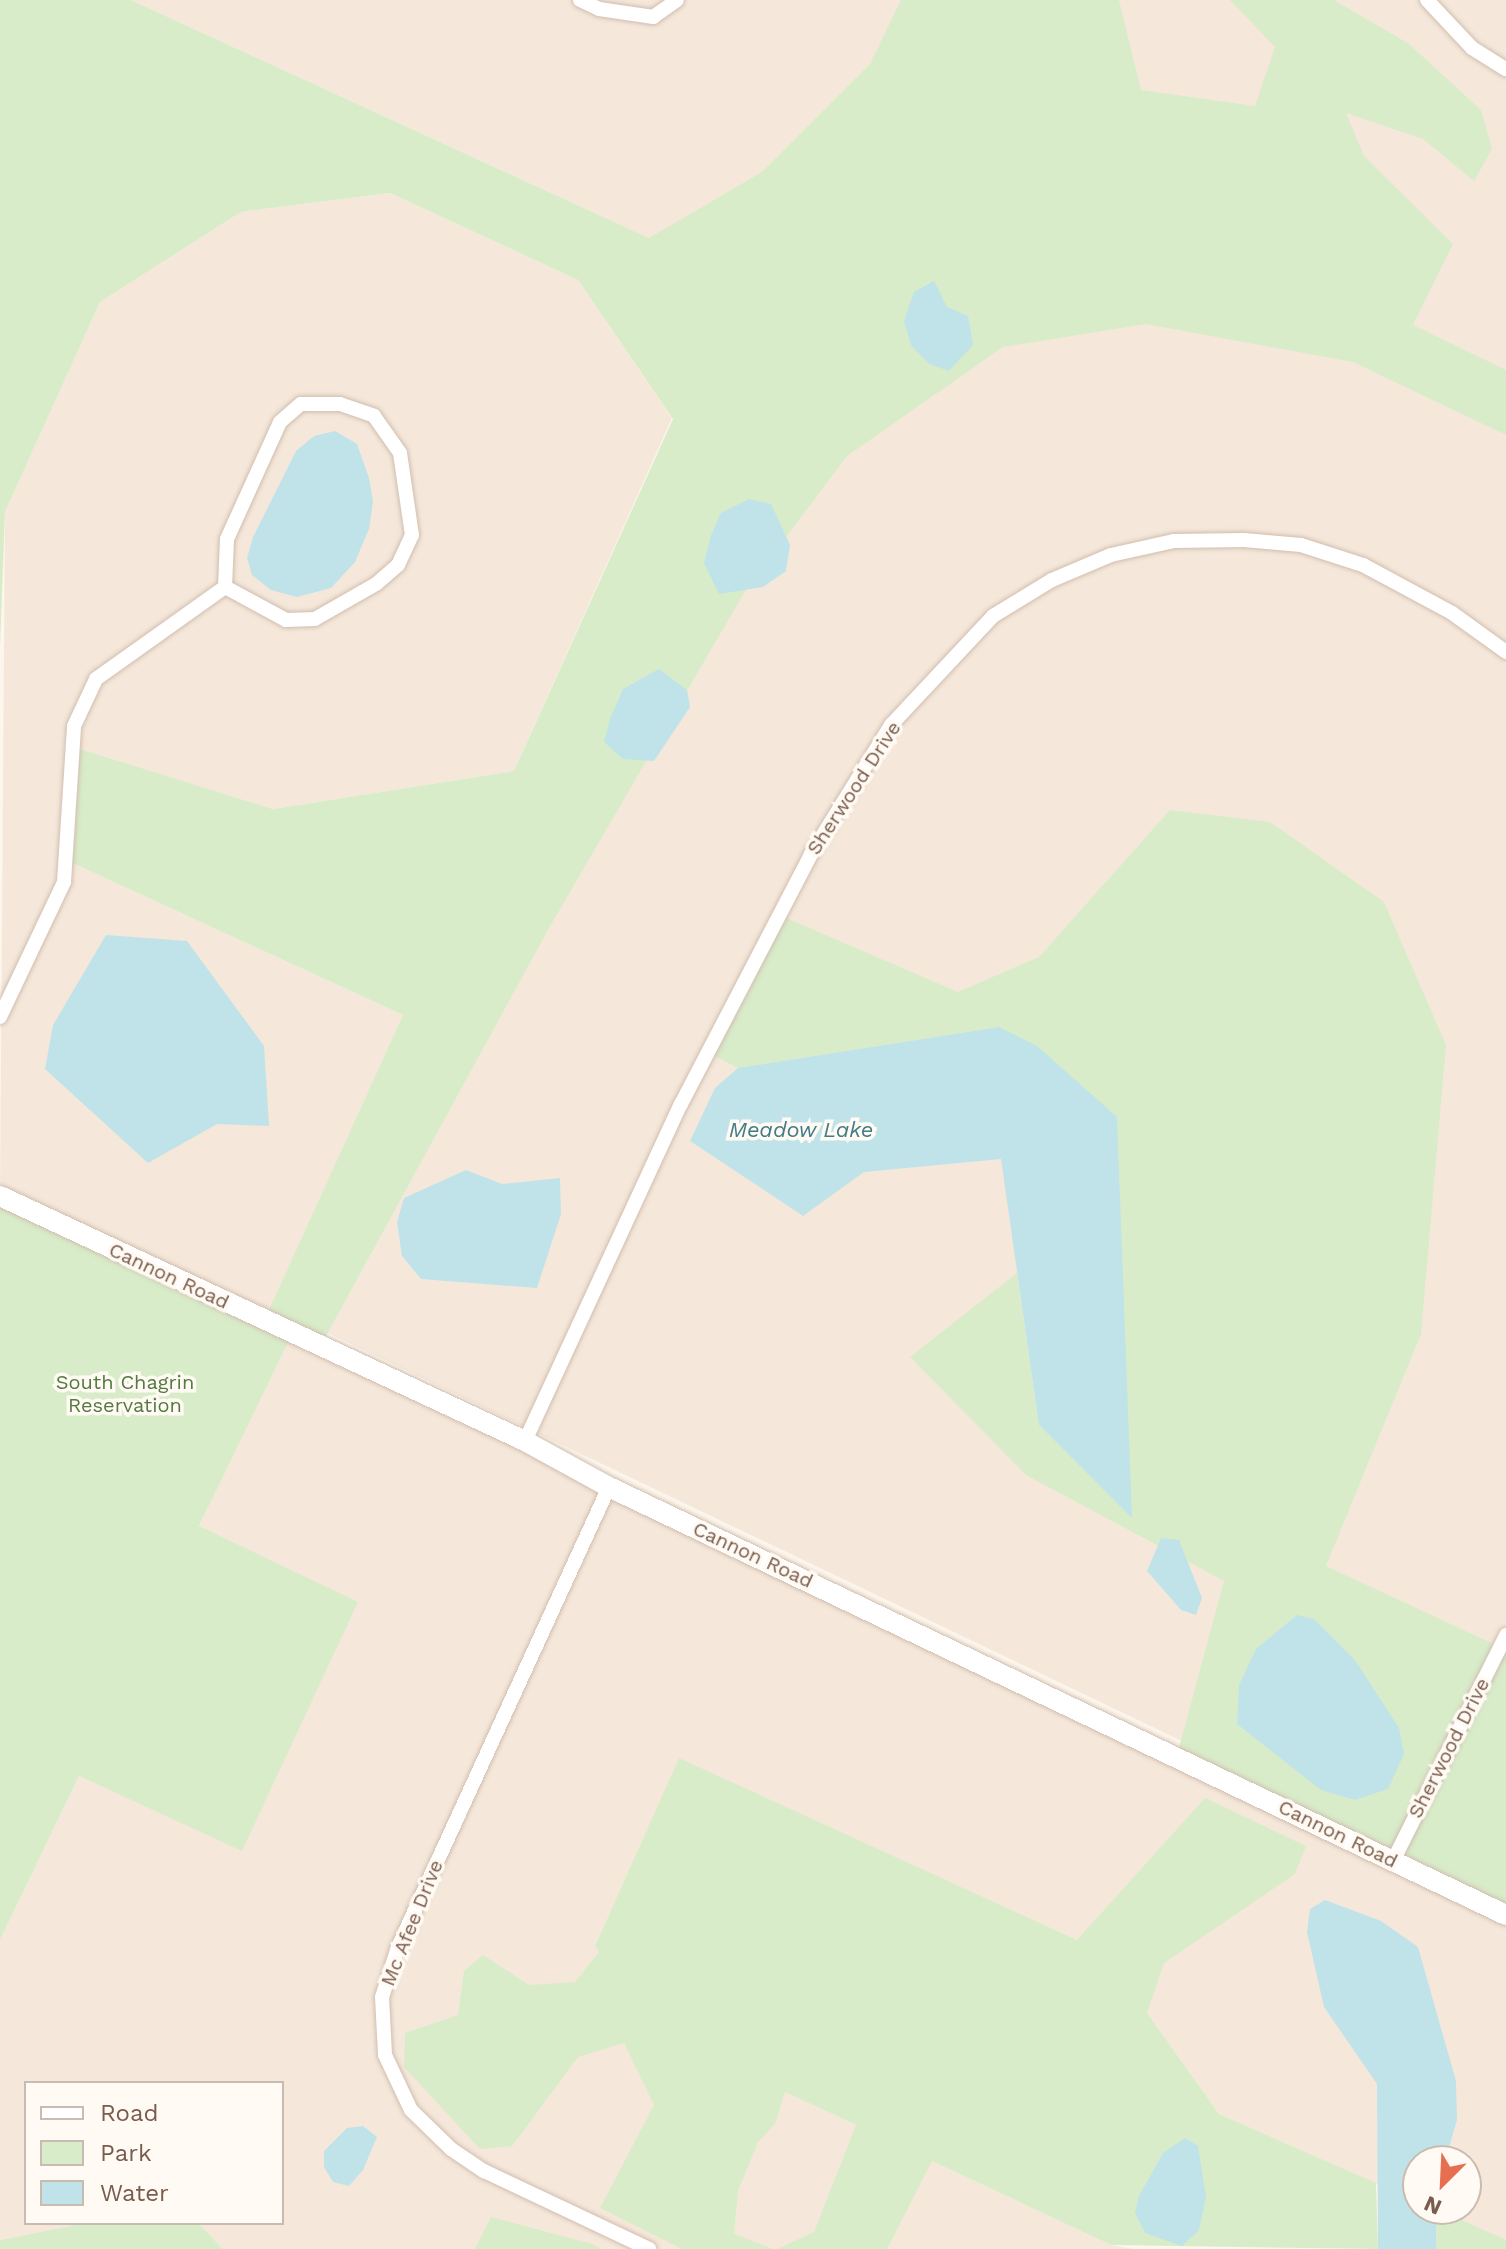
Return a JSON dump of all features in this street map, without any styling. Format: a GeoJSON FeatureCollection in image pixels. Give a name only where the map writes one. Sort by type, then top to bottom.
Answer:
{"type":"FeatureCollection","features":[{"type":"Feature","properties":{"kind":"main road","name":"Cannon Road"},"geometry":{"type":"LineString","coordinates":[[0,1196],[525,1441],[609,1487],[1506,1915]]}},
{"type":"Feature","properties":{"kind":"street"},"geometry":{"type":"LineString","coordinates":[[580,0],[599,9],[653,17],[677,0]]}},
{"type":"Feature","properties":{"kind":"street"},"geometry":{"type":"LineString","coordinates":[[1427,0],[1472,48],[1506,69]]}},
{"type":"Feature","properties":{"kind":"street"},"geometry":{"type":"LineString","coordinates":[[301,404],[340,404],[374,416],[396,443],[407,476],[412,535],[398,565],[343,606],[315,619],[286,620],[225,587],[227,539],[280,422],[301,404]]}},
{"type":"Feature","properties":{"kind":"street","name":"Sherwood Drive"},"geometry":{"type":"LineString","coordinates":[[525,1441],[681,1104],[818,843],[891,725],[993,616],[1052,580],[1111,555],[1174,541],[1244,540],[1301,545],[1363,565],[1452,613],[1506,652]]}},
{"type":"Feature","properties":{"kind":"street"},"geometry":{"type":"LineString","coordinates":[[0,1017],[64,882],[74,726],[96,679],[225,587]]}},
{"type":"Feature","properties":{"kind":"street","name":"Mc Afee Drive"},"geometry":{"type":"LineString","coordinates":[[609,1487],[398,1947],[383,2012],[385,2055],[411,2110],[451,2149],[484,2171],[649,2249]]}},
{"type":"Feature","properties":{"kind":"street","name":"Sherwood Drive"},"geometry":{"type":"LineString","coordinates":[[1393,1861],[1506,1635]]}},
{"type":"Feature","properties":{"kind":"shaded area"},"geometry":{"type":"Polygon","coordinates":[[[131,0],[1506,0],[1506,1896],[301,1320],[766,292],[131,0]]]}},
{"type":"Feature","properties":{"kind":"shaded area"},"geometry":{"type":"Polygon","coordinates":[[[390,193],[578,280],[672,418],[514,771],[273,809],[74,748],[66,860],[403,1015],[265,1321],[0,1196],[5,512],[100,302],[241,212],[390,193]]]}},
{"type":"Feature","properties":{"kind":"shaded area"},"geometry":{"type":"Polygon","coordinates":[[[287,1331],[1506,1915],[1506,2241],[1470,2225],[1482,2225],[1482,2145],[1402,2145],[1402,2195],[1219,2114],[1101,1951],[679,1759],[595,1946],[664,2035],[1111,2245],[1133,2249],[223,2249],[200,2225],[284,2225],[284,2081],[24,2081],[24,2225],[75,2225],[0,2240],[0,1940],[79,1776],[243,1850],[199,1527],[287,1331]]]}},
{"type":"Feature","properties":{"kind":"green space","name":"South Chagrin Reservation"},"geometry":{"type":"Polygon","coordinates":[[[0,0],[131,0],[649,238],[762,172],[870,64],[901,0],[1119,0],[1141,90],[1255,106],[1275,47],[1230,0],[1334,0],[1409,44],[1481,110],[1492,149],[1474,181],[1423,139],[1346,113],[1364,156],[1453,244],[1413,325],[1506,370],[1506,435],[1353,362],[1146,324],[1003,347],[847,456],[744,593],[549,928],[320,1347],[292,1334],[199,1526],[358,1602],[242,1851],[79,1776],[0,1940],[0,1196],[264,1321],[403,1015],[66,860],[73,747],[273,809],[514,771],[673,419],[578,280],[390,193],[241,212],[100,302],[5,512],[0,647],[0,0]]]}},
{"type":"Feature","properties":{"kind":"green space"},"geometry":{"type":"Polygon","coordinates":[[[1170,810],[1270,822],[1384,902],[1446,1045],[1421,1334],[1326,1566],[1500,1647],[1506,1635],[1506,1915],[1177,1755],[1224,1581],[1026,1475],[910,1357],[1017,1273],[1039,1425],[1132,1517],[999,1027],[738,1068],[707,1052],[777,914],[958,992],[1039,957],[1170,810]]]}},
{"type":"Feature","properties":{"kind":"green space"},"geometry":{"type":"Polygon","coordinates":[[[679,1758],[1077,1940],[1205,1798],[1306,1846],[1295,1874],[1164,1963],[1147,2013],[1219,2114],[1376,2183],[1378,2249],[1111,2245],[932,2161],[887,2249],[777,2249],[814,2232],[856,2125],[785,2092],[775,2124],[758,2142],[738,2191],[734,2234],[773,2249],[682,2249],[600,2208],[654,2105],[624,2043],[578,2057],[512,2146],[480,2149],[404,2067],[405,2033],[458,2015],[464,1971],[483,1955],[529,1985],[575,1982],[599,1952],[595,1946],[679,1758]]]}},
{"type":"Feature","properties":{"kind":"green space"},"geometry":{"type":"Polygon","coordinates":[[[491,2217],[592,2244],[602,2249],[475,2249],[491,2217]]]}},
{"type":"Feature","properties":{"kind":"green space"},"geometry":{"type":"Polygon","coordinates":[[[75,2225],[200,2225],[223,2249],[0,2249],[0,2240],[75,2225]]]}},
{"type":"Feature","properties":{"kind":"green space"},"geometry":{"type":"Polygon","coordinates":[[[1437,2225],[1473,2225],[1506,2240],[1506,2249],[1436,2249],[1437,2225]]]}},
{"type":"Feature","properties":{"kind":"water"},"geometry":{"type":"Polygon","coordinates":[[[934,281],[947,307],[968,316],[973,345],[949,371],[929,364],[911,345],[904,321],[914,292],[934,281]]]}},
{"type":"Feature","properties":{"kind":"water"},"geometry":{"type":"Polygon","coordinates":[[[335,431],[357,444],[369,478],[373,501],[369,529],[355,562],[331,588],[297,597],[271,590],[252,575],[247,558],[253,537],[296,451],[314,436],[335,431]]]}},
{"type":"Feature","properties":{"kind":"water"},"geometry":{"type":"Polygon","coordinates":[[[749,499],[771,504],[790,545],[786,571],[763,587],[719,594],[704,563],[711,535],[721,513],[749,499]]]}},
{"type":"Feature","properties":{"kind":"water"},"geometry":{"type":"Polygon","coordinates":[[[659,669],[687,690],[690,707],[654,761],[623,759],[604,742],[610,719],[623,689],[659,669]]]}},
{"type":"Feature","properties":{"kind":"water"},"geometry":{"type":"Polygon","coordinates":[[[106,935],[187,941],[264,1046],[269,1126],[217,1124],[148,1163],[45,1069],[53,1025],[106,935]]]}},
{"type":"Feature","properties":{"kind":"water","name":"Meadow Lake"},"geometry":{"type":"Polygon","coordinates":[[[999,1027],[1037,1046],[1117,1117],[1132,1518],[1039,1425],[1001,1159],[864,1172],[803,1216],[690,1141],[715,1088],[738,1068],[999,1027]]]}},
{"type":"Feature","properties":{"kind":"water"},"geometry":{"type":"Polygon","coordinates":[[[466,1170],[502,1184],[560,1178],[561,1214],[537,1288],[421,1279],[402,1256],[397,1222],[404,1198],[466,1170]]]}},
{"type":"Feature","properties":{"kind":"water"},"geometry":{"type":"Polygon","coordinates":[[[1161,1538],[1179,1540],[1202,1598],[1196,1615],[1181,1610],[1147,1571],[1161,1538]]]}},
{"type":"Feature","properties":{"kind":"water"},"geometry":{"type":"Polygon","coordinates":[[[1297,1615],[1314,1619],[1355,1660],[1399,1728],[1404,1754],[1388,1789],[1355,1800],[1321,1790],[1237,1724],[1239,1685],[1256,1649],[1297,1615]]]}},
{"type":"Feature","properties":{"kind":"water"},"geometry":{"type":"Polygon","coordinates":[[[1325,1900],[1381,1921],[1418,1947],[1456,2081],[1457,2120],[1450,2145],[1402,2145],[1402,2225],[1437,2225],[1436,2249],[1378,2249],[1377,2084],[1324,2007],[1307,1932],[1310,1909],[1325,1900]]]}},
{"type":"Feature","properties":{"kind":"water"},"geometry":{"type":"Polygon","coordinates":[[[363,2126],[377,2137],[363,2170],[349,2186],[333,2182],[324,2167],[324,2151],[347,2128],[363,2126]]]}},
{"type":"Feature","properties":{"kind":"water"},"geometry":{"type":"Polygon","coordinates":[[[1185,2138],[1198,2146],[1206,2197],[1199,2230],[1182,2246],[1145,2233],[1135,2213],[1139,2196],[1163,2153],[1185,2138]]]}}]}
